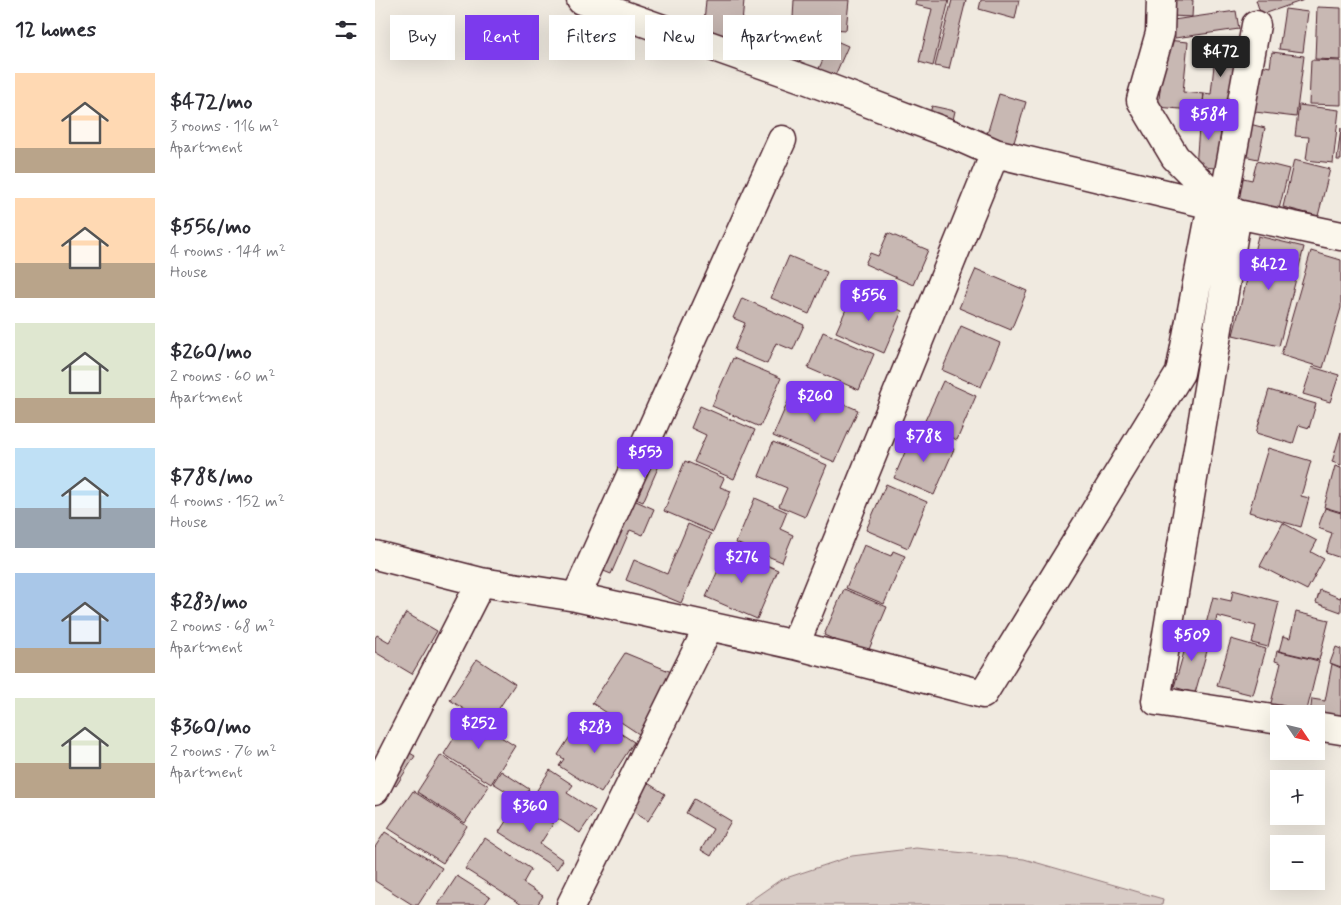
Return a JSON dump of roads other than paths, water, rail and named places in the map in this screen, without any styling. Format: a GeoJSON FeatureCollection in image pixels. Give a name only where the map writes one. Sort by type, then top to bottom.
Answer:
{"type":"FeatureCollection","features":[{"type":"Feature","properties":{"kind":"street"},"geometry":{"type":"LineString","coordinates":[[581,0],[811,81],[959,137],[995,153],[1341,236]]}},
{"type":"Feature","properties":{"kind":"street"},"geometry":{"type":"LineString","coordinates":[[1161,0],[1160,33],[1141,100],[1175,157],[1224,208]]}},
{"type":"Feature","properties":{"kind":"street"},"geometry":{"type":"LineString","coordinates":[[1256,25],[1224,208],[1156,701],[1270,719]]}},
{"type":"Feature","properties":{"kind":"street"},"geometry":{"type":"LineString","coordinates":[[576,597],[783,140]]}},
{"type":"Feature","properties":{"kind":"street"},"geometry":{"type":"LineString","coordinates":[[795,645],[995,153]]}},
{"type":"Feature","properties":{"kind":"street"},"geometry":{"type":"LineString","coordinates":[[375,555],[481,582],[576,597],[795,645],[983,694],[1180,373],[1224,208]]}},
{"type":"Feature","properties":{"kind":"street"},"geometry":{"type":"LineString","coordinates":[[375,790],[481,582]]}},
{"type":"Feature","properties":{"kind":"street"},"geometry":{"type":"LineString","coordinates":[[571,905],[709,626]]}},
{"type":"Feature","properties":{"kind":"street"},"geometry":{"type":"LineString","coordinates":[[1325,727],[1341,730]]}}]}
